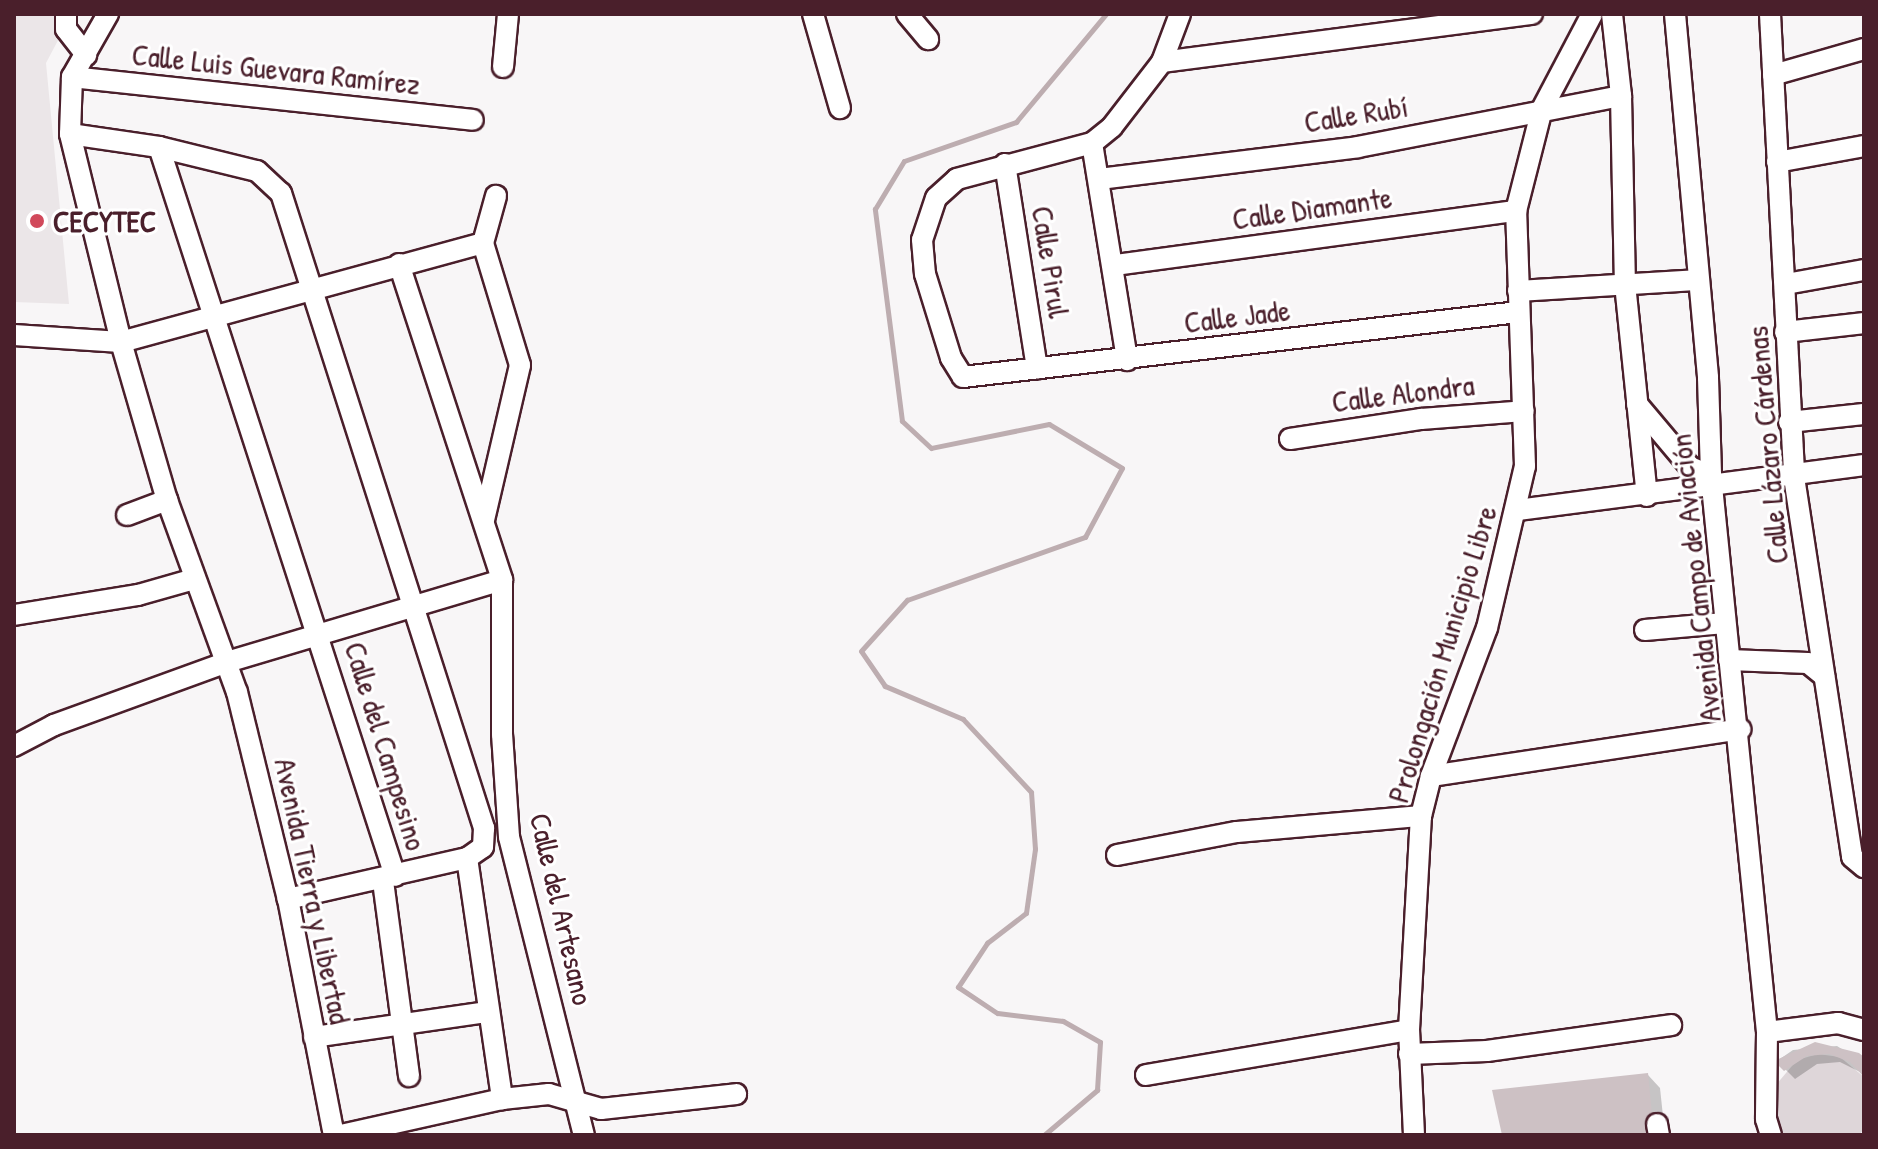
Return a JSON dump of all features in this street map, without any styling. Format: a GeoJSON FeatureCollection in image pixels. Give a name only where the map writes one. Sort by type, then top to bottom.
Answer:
{"type":"FeatureCollection","features":[{"type":"Feature","properties":{"kind":"street"},"geometry":{"type":"LineString","coordinates":[[66,14],[66,29],[86,55]]}},
{"type":"Feature","properties":{"kind":"street"},"geometry":{"type":"LineString","coordinates":[[72,77],[108,14]]}},
{"type":"Feature","properties":{"kind":"street"},"geometry":{"type":"LineString","coordinates":[[503,67],[508,14]]}},
{"type":"Feature","properties":{"kind":"street"},"geometry":{"type":"LineString","coordinates":[[813,14],[840,108]]}},
{"type":"Feature","properties":{"kind":"street"},"geometry":{"type":"LineString","coordinates":[[907,14],[928,39]]}},
{"type":"Feature","properties":{"kind":"street"},"geometry":{"type":"LineString","coordinates":[[1005,164],[1092,143],[1112,127],[1162,62],[1180,14]]}},
{"type":"Feature","properties":{"kind":"street"},"geometry":{"type":"LineString","coordinates":[[1162,62],[1528,14]]}},
{"type":"Feature","properties":{"kind":"street","name":"Prolongación Municipio Libre"},"geometry":{"type":"LineString","coordinates":[[1414,1135],[1409,1030],[1421,816],[1431,776],[1487,628],[1518,510],[1525,466],[1516,211],[1542,109],[1592,14]]}},
{"type":"Feature","properties":{"kind":"street"},"geometry":{"type":"LineString","coordinates":[[1612,14],[1621,96],[1625,284],[1647,496]]}},
{"type":"Feature","properties":{"kind":"street","name":"Avenida Campo de Aviación"},"geometry":{"type":"LineString","coordinates":[[1675,14],[1696,280],[1708,378],[1711,481],[1729,660],[1740,729],[1767,1032],[1766,1119],[1771,1135]]}},
{"type":"Feature","properties":{"kind":"street","name":"Calle Lázaro Cárdenas"},"geometry":{"type":"LineString","coordinates":[[1770,14],[1794,477],[1824,676],[1861,867]]}},
{"type":"Feature","properties":{"kind":"street"},"geometry":{"type":"LineString","coordinates":[[1773,75],[1864,49]]}},
{"type":"Feature","properties":{"kind":"street","name":"Calle Luis Guevara Ramírez"},"geometry":{"type":"LineString","coordinates":[[72,77],[473,120]]}},
{"type":"Feature","properties":{"kind":"street","name":"Avenida Tierra y Libertad"},"geometry":{"type":"LineString","coordinates":[[72,77],[70,134],[121,342],[167,500],[227,662],[288,899],[334,1135]]}},
{"type":"Feature","properties":{"kind":"street","name":"Calle Rubí"},"geometry":{"type":"LineString","coordinates":[[1099,179],[1358,147],[1621,96]]}},
{"type":"Feature","properties":{"kind":"street"},"geometry":{"type":"LineString","coordinates":[[70,134],[159,147],[257,171],[270,179],[281,193],[484,828],[483,847],[467,858],[389,879],[288,899]]}},
{"type":"Feature","properties":{"kind":"street"},"geometry":{"type":"LineString","coordinates":[[1092,143],[1115,265],[1127,360]]}},
{"type":"Feature","properties":{"kind":"street"},"geometry":{"type":"LineString","coordinates":[[1777,162],[1864,146]]}},
{"type":"Feature","properties":{"kind":"street","name":"Calle del Campesino"},"geometry":{"type":"LineString","coordinates":[[159,147],[319,633],[389,879],[409,1076]]}},
{"type":"Feature","properties":{"kind":"street","name":"Calle Jade"},"geometry":{"type":"LineString","coordinates":[[1005,164],[957,179],[936,198],[922,240],[925,274],[951,358],[963,377],[1127,360],[1625,284],[1696,280]]}},
{"type":"Feature","properties":{"kind":"street","name":"Calle Pirul"},"geometry":{"type":"LineString","coordinates":[[1005,164],[1037,369]]}},
{"type":"Feature","properties":{"kind":"street"},"geometry":{"type":"LineString","coordinates":[[484,521],[520,365],[483,243],[496,196]]}},
{"type":"Feature","properties":{"kind":"street","name":"Calle Diamante"},"geometry":{"type":"LineString","coordinates":[[1115,265],[1516,211]]}},
{"type":"Feature","properties":{"kind":"street"},"geometry":{"type":"LineString","coordinates":[[14,335],[121,342],[483,243]]}},
{"type":"Feature","properties":{"kind":"street","name":"Calle del Artesano"},"geometry":{"type":"LineString","coordinates":[[399,264],[502,580],[502,734],[509,837],[580,1105],[584,1135]]}},
{"type":"Feature","properties":{"kind":"street"},"geometry":{"type":"LineString","coordinates":[[1786,284],[1864,270]]}},
{"type":"Feature","properties":{"kind":"street"},"geometry":{"type":"LineString","coordinates":[[1785,332],[1864,323]]}},
{"type":"Feature","properties":{"kind":"street"},"geometry":{"type":"LineString","coordinates":[[1637,404],[1690,467],[1711,481]]}},
{"type":"Feature","properties":{"kind":"street","name":"Calle Alondra"},"geometry":{"type":"LineString","coordinates":[[1290,439],[1421,419],[1524,411]]}},
{"type":"Feature","properties":{"kind":"street"},"geometry":{"type":"LineString","coordinates":[[1789,422],[1864,414]]}},
{"type":"Feature","properties":{"kind":"street"},"geometry":{"type":"LineString","coordinates":[[1518,510],[1647,496],[1711,481],[1794,477],[1864,465]]}},
{"type":"Feature","properties":{"kind":"street"},"geometry":{"type":"LineString","coordinates":[[127,515],[167,500]]}},
{"type":"Feature","properties":{"kind":"street"},"geometry":{"type":"LineString","coordinates":[[14,615],[138,595],[194,579]]}},
{"type":"Feature","properties":{"kind":"street"},"geometry":{"type":"LineString","coordinates":[[14,746],[54,725],[227,662],[412,604],[502,580]]}},
{"type":"Feature","properties":{"kind":"street"},"geometry":{"type":"LineString","coordinates":[[1645,630],[1725,623]]}},
{"type":"Feature","properties":{"kind":"street"},"geometry":{"type":"LineString","coordinates":[[1729,660],[1808,663],[1824,676]]}},
{"type":"Feature","properties":{"kind":"street"},"geometry":{"type":"LineString","coordinates":[[1431,776],[1740,729]]}},
{"type":"Feature","properties":{"kind":"street"},"geometry":{"type":"LineString","coordinates":[[1117,855],[1237,832],[1421,816]]}},
{"type":"Feature","properties":{"kind":"street"},"geometry":{"type":"LineString","coordinates":[[467,858],[502,1099]]}},
{"type":"Feature","properties":{"kind":"street"},"geometry":{"type":"LineString","coordinates":[[314,1037],[488,1012]]}},
{"type":"Feature","properties":{"kind":"street"},"geometry":{"type":"LineString","coordinates":[[1767,1032],[1838,1023],[1864,1030]]}},
{"type":"Feature","properties":{"kind":"street"},"geometry":{"type":"LineString","coordinates":[[1409,1054],[1487,1051],[1671,1025]]}},
{"type":"Feature","properties":{"kind":"street"},"geometry":{"type":"LineString","coordinates":[[1146,1075],[1409,1030]]}},
{"type":"Feature","properties":{"kind":"street"},"geometry":{"type":"LineString","coordinates":[[341,1135],[502,1099],[549,1094],[601,1109],[736,1094]]}},
{"type":"Feature","properties":{"kind":"shaded area","name":"CECYTEC"},"geometry":{"type":"Polygon","coordinates":[[[14,14],[72,14],[46,63],[69,304],[14,302],[14,14]]]}},
{"type":"Feature","properties":{"kind":"shaded area"},"geometry":{"type":"Polygon","coordinates":[[[1818,1054],[1840,1057],[1864,1077],[1864,1129],[1859,1135],[1784,1135],[1779,1129],[1776,1085],[1797,1060],[1818,1054]]]}},
{"type":"Feature","properties":{"kind":"building"},"geometry":{"type":"Polygon","coordinates":[[[1815,1042],[1859,1053],[1864,1057],[1864,1077],[1850,1062],[1829,1054],[1807,1056],[1784,1071],[1774,1061],[1815,1042]]]}},
{"type":"Feature","properties":{"kind":"building"},"geometry":{"type":"Polygon","coordinates":[[[1648,1073],[1654,1135],[1502,1135],[1492,1090],[1648,1073]]]}},
{"type":"Feature","properties":{"kind":"waterway"},"geometry":{"type":"LineString","coordinates":[[1044,1135],[1097,1090],[1100,1042],[1063,1021],[997,1013],[958,987],[987,943],[1026,913],[1035,849],[1031,792],[963,719],[885,686],[861,651],[907,600],[1085,537],[1122,468],[1049,424],[931,448],[902,421],[875,209],[904,161],[1016,122],[1106,14]]}},
{"type":"Feature","properties":{"kind":"place","name":"CECYTEC"},"geometry":{"type":"Point","coordinates":[37,221]}}]}
